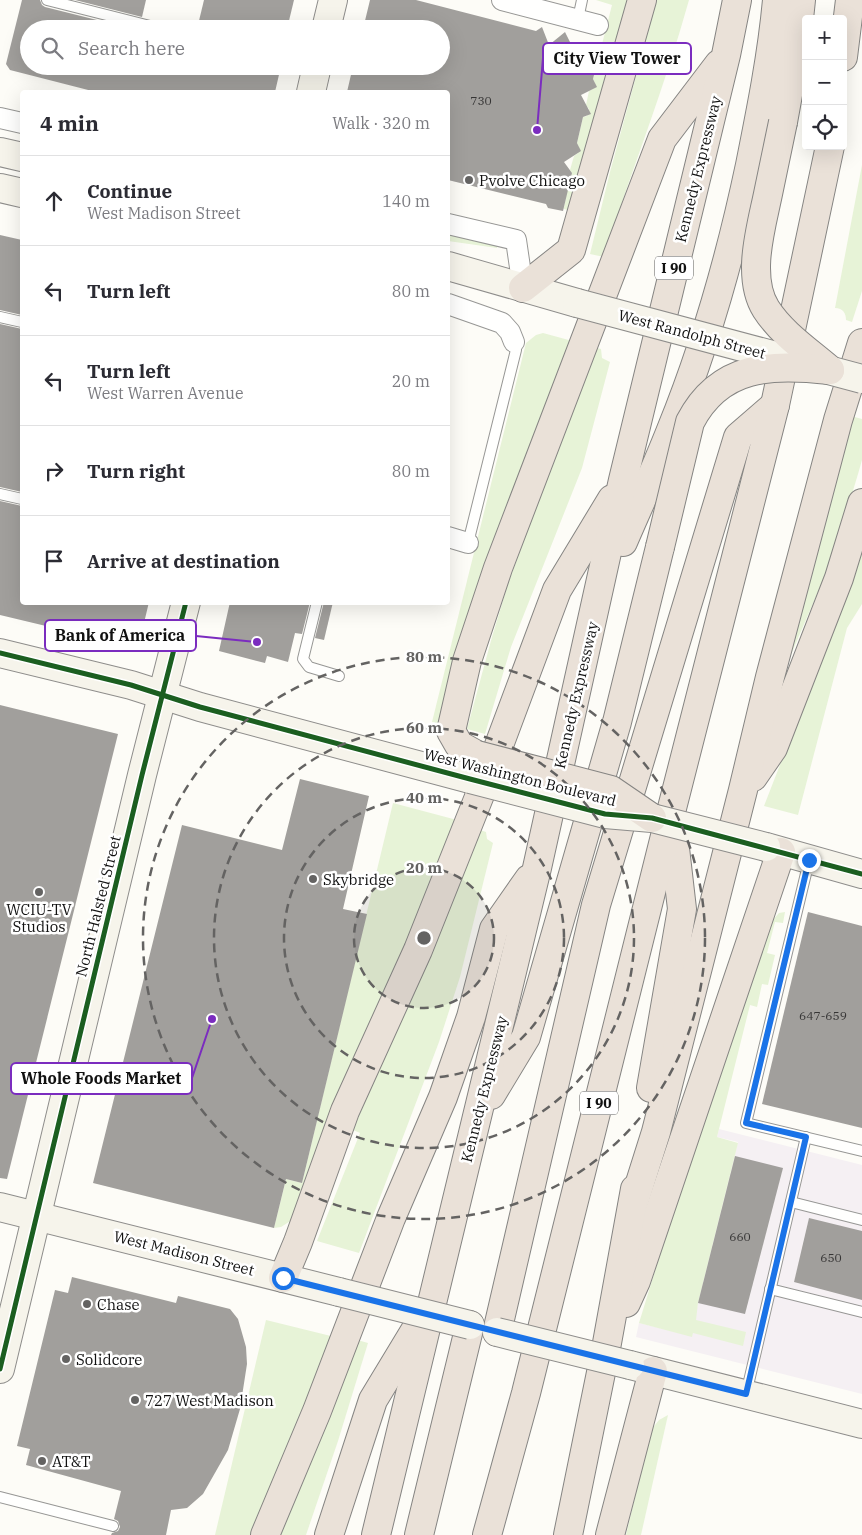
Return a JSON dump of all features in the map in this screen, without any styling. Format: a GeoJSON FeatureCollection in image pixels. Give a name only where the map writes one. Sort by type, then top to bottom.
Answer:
{"type":"FeatureCollection","features":[{"type":"Feature","properties":{"kind":"highway"},"geometry":{"type":"LineString","coordinates":[[523,288],[571,250],[642,0]]}},
{"type":"Feature","properties":{"kind":"highway","name":"Kennedy Expressway"},"geometry":{"type":"LineString","coordinates":[[376,1535],[537,868],[623,480],[726,55],[737,0]]}},
{"type":"Feature","properties":{"kind":"highway"},"geometry":{"type":"LineString","coordinates":[[777,0],[772,118],[756,263],[758,289],[766,309],[782,329],[830,370]]}},
{"type":"Feature","properties":{"kind":"highway"},"geometry":{"type":"LineString","coordinates":[[598,598],[671,430],[701,347],[722,284],[740,210],[795,56],[801,0]]}},
{"type":"Feature","properties":{"kind":"highway"},"geometry":{"type":"LineString","coordinates":[[847,24],[850,0]]}},
{"type":"Feature","properties":{"kind":"highway"},"geometry":{"type":"LineString","coordinates":[[662,815],[611,790],[473,767],[451,731],[468,661],[498,568],[662,139],[726,55]]}},
{"type":"Feature","properties":{"kind":"highway","name":"I 90"},"geometry":{"type":"LineString","coordinates":[[487,1535],[526,1393],[662,815],[775,405],[829,150]]}},
{"type":"Feature","properties":{"kind":"highway"},"geometry":{"type":"LineString","coordinates":[[632,1208],[656,1132],[770,677],[838,420],[862,343]]}},
{"type":"Feature","properties":{"kind":"highway"},"geometry":{"type":"LineString","coordinates":[[477,1118],[526,1037],[617,722],[690,422],[697,407],[708,394],[734,376],[759,369],[787,367],[830,370]]}},
{"type":"Feature","properties":{"kind":"highway"},"geometry":{"type":"LineString","coordinates":[[497,1332],[596,905],[738,437],[775,405]]}},
{"type":"Feature","properties":{"kind":"highway"},"geometry":{"type":"LineString","coordinates":[[283,1278],[345,1111],[418,950],[489,772],[557,590],[623,480]]}},
{"type":"Feature","properties":{"kind":"highway"},"geometry":{"type":"LineString","coordinates":[[743,790],[772,748],[839,578],[862,503]]}},
{"type":"Feature","properties":{"kind":"highway","name":"I 90"},"geometry":{"type":"LineString","coordinates":[[568,1535],[632,1208],[642,1137],[682,909],[662,815]]}},
{"type":"Feature","properties":{"kind":"highway"},"geometry":{"type":"LineString","coordinates":[[607,1343],[636,1281],[773,850]]}},
{"type":"Feature","properties":{"kind":"highway"},"geometry":{"type":"LineString","coordinates":[[265,1535],[317,1412],[391,1218],[443,1097],[471,1017],[494,929],[537,868]]}},
{"type":"Feature","properties":{"kind":"highway","name":"I 90"},"geometry":{"type":"LineString","coordinates":[[329,1535],[374,1400],[432,1304]]}},
{"type":"Feature","properties":{"kind":"highway"},"geometry":{"type":"LineString","coordinates":[[419,1535],[470,1325]]}},
{"type":"Feature","properties":{"kind":"highway"},"geometry":{"type":"LineString","coordinates":[[610,1535],[641,1368]]}},
{"type":"Feature","properties":{"kind":"main road"},"geometry":{"type":"LineString","coordinates":[[328,20],[333,0]]}},
{"type":"Feature","properties":{"kind":"main road"},"geometry":{"type":"LineString","coordinates":[[0,152],[20,157]]}},
{"type":"Feature","properties":{"kind":"main road"},"geometry":{"type":"LineString","coordinates":[[0,188],[20,193]]}},
{"type":"Feature","properties":{"kind":"main road","name":"West Randolph Street"},"geometry":{"type":"LineString","coordinates":[[450,267],[577,303],[862,378]]}},
{"type":"Feature","properties":{"kind":"main road","name":"North Halsted Street"},"geometry":{"type":"LineString","coordinates":[[0,1369],[185,605]]}},
{"type":"Feature","properties":{"kind":"main road","name":"West Washington Boulevard"},"geometry":{"type":"LineString","coordinates":[[0,653],[131,685],[209,709],[473,767]]}},
{"type":"Feature","properties":{"kind":"main road"},"geometry":{"type":"LineString","coordinates":[[662,815],[773,850],[862,874]]}},
{"type":"Feature","properties":{"kind":"main road","name":"West Madison Street"},"geometry":{"type":"LineString","coordinates":[[0,1207],[862,1424]]}},
{"type":"Feature","properties":{"kind":"street"},"geometry":{"type":"LineString","coordinates":[[502,0],[580,10],[598,25]]}},
{"type":"Feature","properties":{"kind":"street"},"geometry":{"type":"LineString","coordinates":[[0,118],[20,123]]}},
{"type":"Feature","properties":{"kind":"street"},"geometry":{"type":"LineString","coordinates":[[450,224],[516,240],[523,288]]}},
{"type":"Feature","properties":{"kind":"street"},"geometry":{"type":"LineString","coordinates":[[450,305],[487,316],[502,323],[510,332],[514,342]]}},
{"type":"Feature","properties":{"kind":"street"},"geometry":{"type":"LineString","coordinates":[[450,538],[468,543]]}},
{"type":"Feature","properties":{"kind":"lane"},"geometry":{"type":"LineString","coordinates":[[47,0],[126,20]]}},
{"type":"Feature","properties":{"kind":"lane"},"geometry":{"type":"LineString","coordinates":[[0,317],[20,322]]}},
{"type":"Feature","properties":{"kind":"lane"},"geometry":{"type":"LineString","coordinates":[[468,543],[516,350],[514,342]]}},
{"type":"Feature","properties":{"kind":"lane"},"geometry":{"type":"LineString","coordinates":[[0,494],[20,499]]}},
{"type":"Feature","properties":{"kind":"lane"},"geometry":{"type":"LineString","coordinates":[[316,605],[303,659],[309,667],[339,676]]}},
{"type":"Feature","properties":{"kind":"lane"},"geometry":{"type":"LineString","coordinates":[[809,860],[746,1123],[862,1151]]}},
{"type":"Feature","properties":{"kind":"lane"},"geometry":{"type":"LineString","coordinates":[[746,1394],[806,1137]]}},
{"type":"Feature","properties":{"kind":"lane"},"geometry":{"type":"LineString","coordinates":[[791,1202],[862,1220]]}},
{"type":"Feature","properties":{"kind":"lane"},"geometry":{"type":"LineString","coordinates":[[770,1289],[862,1312]]}},
{"type":"Feature","properties":{"kind":"lane"},"geometry":{"type":"LineString","coordinates":[[0,1498],[113,1526]]}},
{"type":"Feature","properties":{"kind":"shaded area"},"geometry":{"type":"Polygon","coordinates":[[[719,1129],[862,1165],[862,1394],[636,1337],[639,1323],[692,1336],[698,1303],[738,1142],[717,1137],[719,1129]]]}},
{"type":"Feature","properties":{"kind":"green space"},"geometry":{"type":"Polygon","coordinates":[[[596,0],[631,0],[572,212],[562,208],[564,207],[566,197],[564,193],[567,182],[570,181],[572,173],[570,170],[574,156],[578,153],[579,147],[577,143],[583,117],[587,116],[589,109],[586,105],[589,91],[593,89],[595,83],[593,79],[597,63],[600,61],[603,51],[601,48],[612,5],[596,0]]]}},
{"type":"Feature","properties":{"kind":"green space"},"geometry":{"type":"Polygon","coordinates":[[[656,0],[689,0],[680,32],[604,257],[590,254],[641,58],[640,55],[656,0]]]}},
{"type":"Feature","properties":{"kind":"green space"},"geometry":{"type":"Polygon","coordinates":[[[862,165],[862,291],[852,322],[846,320],[845,313],[842,310],[835,308],[862,165]]]}},
{"type":"Feature","properties":{"kind":"green space"},"geometry":{"type":"Polygon","coordinates":[[[450,234],[497,242],[497,248],[450,241],[450,234]]]}},
{"type":"Feature","properties":{"kind":"green space"},"geometry":{"type":"Polygon","coordinates":[[[543,333],[576,342],[442,724],[432,722],[526,343],[536,335],[543,333]]]}},
{"type":"Feature","properties":{"kind":"green space"},"geometry":{"type":"Polygon","coordinates":[[[594,347],[601,349],[602,358],[610,362],[582,468],[511,647],[485,734],[467,729],[508,584],[594,347]]]}},
{"type":"Feature","properties":{"kind":"green space"},"geometry":{"type":"Polygon","coordinates":[[[851,416],[862,419],[862,460],[839,537],[787,664],[851,416]]]}},
{"type":"Feature","properties":{"kind":"green space"},"geometry":{"type":"Polygon","coordinates":[[[862,546],[862,604],[847,628],[798,815],[764,806],[823,654],[862,546]]]}},
{"type":"Feature","properties":{"kind":"green space"},"geometry":{"type":"Polygon","coordinates":[[[393,803],[457,820],[292,1220],[281,1227],[274,1228],[286,1179],[302,1183],[393,803]]]}},
{"type":"Feature","properties":{"kind":"green space"},"geometry":{"type":"Polygon","coordinates":[[[477,829],[486,832],[487,839],[493,843],[460,977],[439,1042],[359,1253],[317,1241],[360,1133],[353,1130],[421,972],[477,829]]]}},
{"type":"Feature","properties":{"kind":"green space"},"geometry":{"type":"Polygon","coordinates":[[[785,912],[783,923],[775,922],[767,953],[775,955],[768,985],[762,984],[757,1007],[750,1005],[717,1137],[738,1143],[698,1303],[696,1320],[746,1332],[743,1346],[693,1333],[692,1337],[639,1323],[681,1186],[770,923],[779,913],[785,912]]]}},
{"type":"Feature","properties":{"kind":"green space"},"geometry":{"type":"Polygon","coordinates":[[[266,1320],[335,1337],[252,1535],[215,1535],[266,1320]]]}},
{"type":"Feature","properties":{"kind":"green space"},"geometry":{"type":"Polygon","coordinates":[[[354,1339],[368,1343],[338,1441],[306,1535],[278,1535],[354,1339]]]}},
{"type":"Feature","properties":{"kind":"green space"},"geometry":{"type":"Polygon","coordinates":[[[668,1415],[641,1535],[626,1535],[651,1430],[659,1420],[668,1415]]]}},
{"type":"Feature","properties":{"kind":"building"},"geometry":{"type":"Polygon","coordinates":[[[22,0],[40,0],[45,7],[97,20],[20,20],[20,73],[10,70],[6,64],[22,0]]]}},
{"type":"Feature","properties":{"kind":"building"},"geometry":{"type":"Polygon","coordinates":[[[75,0],[146,0],[142,17],[75,0]]]}},
{"type":"Feature","properties":{"kind":"building"},"geometry":{"type":"Polygon","coordinates":[[[204,0],[294,0],[289,20],[199,20],[204,0]]]}},
{"type":"Feature","properties":{"kind":"building"},"geometry":{"type":"Polygon","coordinates":[[[370,0],[416,0],[536,31],[542,27],[549,45],[565,32],[570,42],[584,45],[589,42],[604,46],[593,79],[597,87],[581,95],[591,114],[583,117],[577,143],[581,151],[564,162],[572,173],[563,211],[548,208],[546,204],[450,180],[450,90],[347,90],[351,75],[450,75],[450,20],[365,20],[370,0]]]}},
{"type":"Feature","properties":{"kind":"building"},"geometry":{"type":"Polygon","coordinates":[[[30,75],[279,75],[275,90],[88,90],[30,75]]]}},
{"type":"Feature","properties":{"kind":"building"},"geometry":{"type":"Polygon","coordinates":[[[0,235],[20,240],[20,315],[0,310],[0,235]]]}},
{"type":"Feature","properties":{"kind":"building"},"geometry":{"type":"Polygon","coordinates":[[[0,324],[20,329],[20,492],[0,487],[0,324]]]}},
{"type":"Feature","properties":{"kind":"building"},"geometry":{"type":"Polygon","coordinates":[[[0,501],[20,506],[20,605],[148,605],[138,648],[0,615],[0,501]]]}},
{"type":"Feature","properties":{"kind":"building"},"geometry":{"type":"Polygon","coordinates":[[[229,605],[309,605],[302,634],[295,633],[288,662],[267,656],[265,663],[219,651],[229,605]]]}},
{"type":"Feature","properties":{"kind":"building"},"geometry":{"type":"Polygon","coordinates":[[[323,605],[332,605],[324,640],[315,638],[323,605]]]}},
{"type":"Feature","properties":{"kind":"building","name":"WCIU-TV Studios"},"geometry":{"type":"Polygon","coordinates":[[[0,705],[118,734],[7,1179],[0,1178],[0,705]]]}},
{"type":"Feature","properties":{"kind":"building"},"geometry":{"type":"Polygon","coordinates":[[[300,779],[369,796],[343,909],[367,914],[302,1183],[286,1179],[274,1228],[93,1183],[182,825],[282,850],[300,779]]]}},
{"type":"Feature","properties":{"kind":"building"},"geometry":{"type":"Polygon","coordinates":[[[808,912],[862,926],[862,1128],[762,1104],[808,912]]]}},
{"type":"Feature","properties":{"kind":"building"},"geometry":{"type":"Polygon","coordinates":[[[735,1156],[783,1168],[745,1314],[698,1303],[735,1156]]]}},
{"type":"Feature","properties":{"kind":"building"},"geometry":{"type":"Polygon","coordinates":[[[809,1218],[862,1231],[862,1300],[794,1282],[809,1218]]]}},
{"type":"Feature","properties":{"kind":"building","name":"727 West Madison"},"geometry":{"type":"Polygon","coordinates":[[[72,1277],[176,1303],[178,1296],[230,1309],[238,1319],[246,1347],[247,1364],[240,1409],[228,1450],[203,1494],[187,1508],[171,1510],[166,1535],[111,1535],[118,1531],[120,1527],[118,1521],[114,1519],[121,1491],[26,1465],[30,1449],[17,1446],[55,1290],[68,1293],[72,1277]]]}},
{"type":"Feature","properties":{"kind":"cycle path"},"geometry":{"type":"LineString","coordinates":[[0,1369],[142,775],[185,605]]}},
{"type":"Feature","properties":{"kind":"cycle path"},"geometry":{"type":"LineString","coordinates":[[0,653],[131,685],[200,707],[605,814],[652,818],[862,874]]}},
{"type":"Feature","properties":{"kind":"place","name":"City View Tower"},"geometry":{"type":"Point","coordinates":[537,130]}},
{"type":"Feature","properties":{"kind":"place","name":"Pvolve Chicago"},"geometry":{"type":"Point","coordinates":[469,180]}},
{"type":"Feature","properties":{"kind":"place","name":"Bank of America"},"geometry":{"type":"Point","coordinates":[257,642]}},
{"type":"Feature","properties":{"kind":"place","name":"Skybridge"},"geometry":{"type":"Point","coordinates":[313,879]}},
{"type":"Feature","properties":{"kind":"place","name":"WCIU-TV Studios"},"geometry":{"type":"Point","coordinates":[39,892]}},
{"type":"Feature","properties":{"kind":"place","name":"Whole Foods Market"},"geometry":{"type":"Point","coordinates":[212,1019]}},
{"type":"Feature","properties":{"kind":"place","name":"Chase"},"geometry":{"type":"Point","coordinates":[87,1304]}},
{"type":"Feature","properties":{"kind":"place","name":"Solidcore"},"geometry":{"type":"Point","coordinates":[66,1359]}},
{"type":"Feature","properties":{"kind":"place","name":"727 West Madison"},"geometry":{"type":"Point","coordinates":[135,1400]}},
{"type":"Feature","properties":{"kind":"place","name":"AT&T"},"geometry":{"type":"Point","coordinates":[42,1461]}},
{"type":"Feature","properties":{"kind":"route"},"geometry":{"type":"LineString","coordinates":[[283,1278],[746,1394],[806,1137],[746,1123],[809,860]]}}]}
